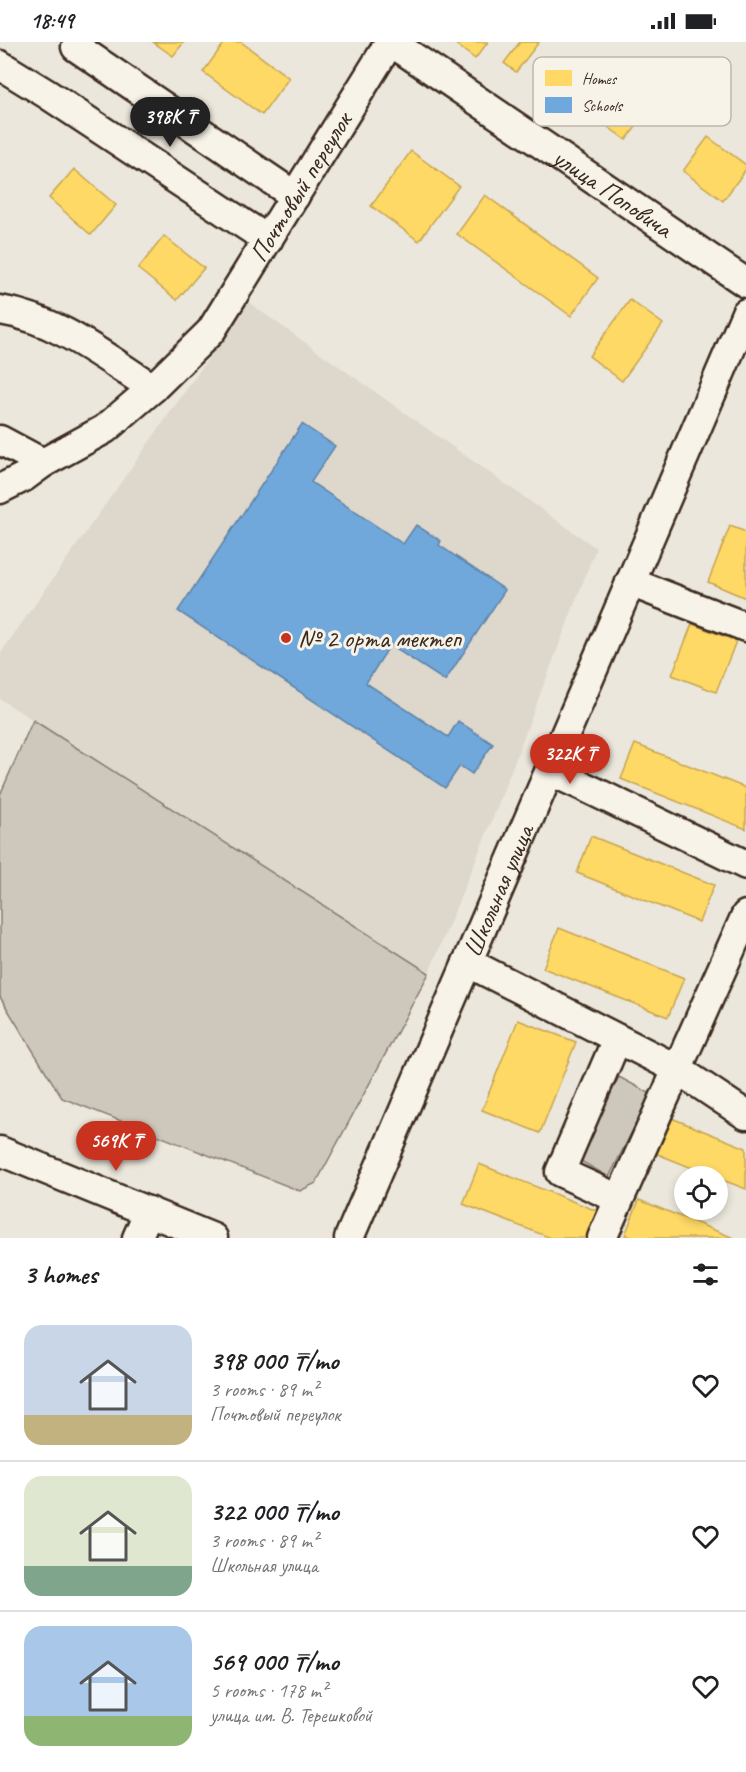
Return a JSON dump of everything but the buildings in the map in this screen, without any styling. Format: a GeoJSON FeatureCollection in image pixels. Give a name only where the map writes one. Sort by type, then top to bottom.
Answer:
{"type":"FeatureCollection","features":[{"type":"Feature","properties":{"kind":"street","name":"Почтовый переулок"},"geometry":{"type":"LineString","coordinates":[[0,489],[105,429],[153,388],[211,332],[391,42]]}},
{"type":"Feature","properties":{"kind":"street","name":"улица Поповича"},"geometry":{"type":"LineString","coordinates":[[391,42],[746,283]]}},
{"type":"Feature","properties":{"kind":"street"},"geometry":{"type":"LineString","coordinates":[[76,47],[295,196]]}},
{"type":"Feature","properties":{"kind":"street"},"geometry":{"type":"LineString","coordinates":[[0,65],[268,240]]}},
{"type":"Feature","properties":{"kind":"street"},"geometry":{"type":"LineString","coordinates":[[0,310],[17,313],[67,333],[153,388]]}},
{"type":"Feature","properties":{"kind":"street","name":"Школьная улица"},"geometry":{"type":"LineString","coordinates":[[349,1238],[630,582],[739,346],[746,313]]}},
{"type":"Feature","properties":{"kind":"street"},"geometry":{"type":"LineString","coordinates":[[0,440],[44,463]]}},
{"type":"Feature","properties":{"kind":"street"},"geometry":{"type":"LineString","coordinates":[[630,582],[746,627]]}},
{"type":"Feature","properties":{"kind":"street"},"geometry":{"type":"LineString","coordinates":[[550,771],[746,865]]}},
{"type":"Feature","properties":{"kind":"street"},"geometry":{"type":"LineString","coordinates":[[602,1238],[746,915]]}},
{"type":"Feature","properties":{"kind":"street"},"geometry":{"type":"LineString","coordinates":[[467,962],[677,1069],[746,1114]]}},
{"type":"Feature","properties":{"kind":"street"},"geometry":{"type":"LineString","coordinates":[[617,1039],[560,1172],[619,1199]]}},
{"type":"Feature","properties":{"kind":"street"},"geometry":{"type":"LineString","coordinates":[[0,1151],[213,1238]]}},
{"type":"Feature","properties":{"kind":"street"},"geometry":{"type":"LineString","coordinates":[[137,1238],[149,1211]]}},
{"type":"Feature","properties":{"kind":"shaded area","name":"№ 2 орта мектеп"},"geometry":{"type":"Polygon","coordinates":[[[248,302],[596,548],[493,818],[429,973],[0,699],[0,654],[248,302]]]}},
{"type":"Feature","properties":{"kind":"shaded area"},"geometry":{"type":"Polygon","coordinates":[[[33,720],[429,973],[316,1183],[300,1191],[62,1098],[0,997],[0,795],[33,720]]]}},
{"type":"Feature","properties":{"kind":"shaded area"},"geometry":{"type":"Polygon","coordinates":[[[619,1077],[651,1094],[609,1177],[577,1159],[619,1077]]]}},
{"type":"Feature","properties":{"kind":"place","name":"№ 2 орта мектеп"},"geometry":{"type":"Point","coordinates":[286,638]}}]}
